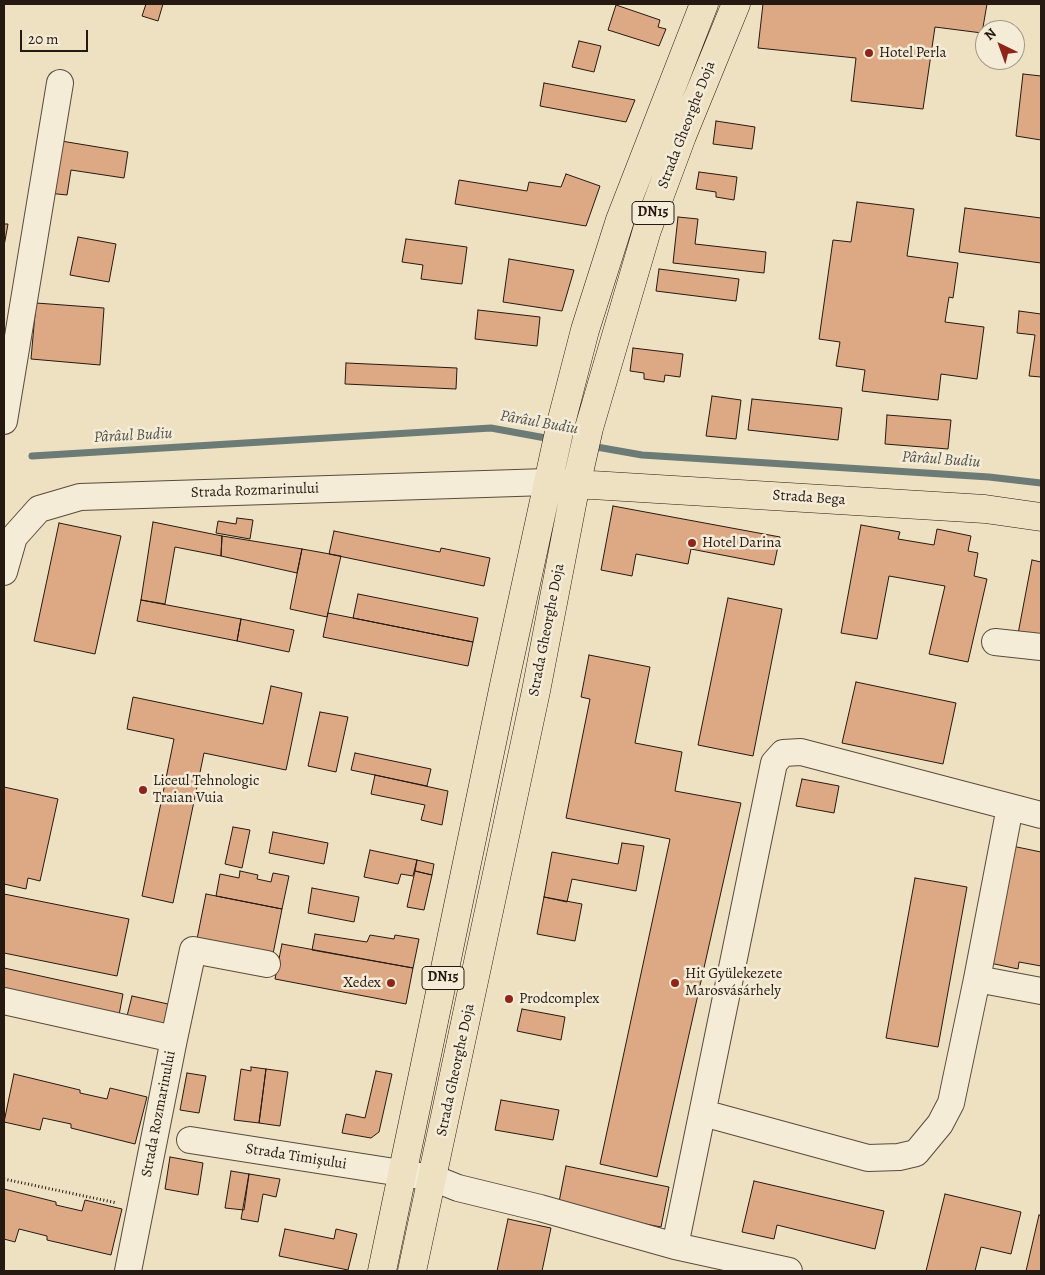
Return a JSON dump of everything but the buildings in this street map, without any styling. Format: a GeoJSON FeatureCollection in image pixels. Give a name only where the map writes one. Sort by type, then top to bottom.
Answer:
{"type":"FeatureCollection","features":[{"type":"Feature","properties":{"kind":"main road","name":"Strada Gheorghe Doja"},"geometry":{"type":"LineString","coordinates":[[382,1271],[561,423],[585,330],[620,220],[704,4]]}},
{"type":"Feature","properties":{"kind":"main road","name":"Strada Gheorghe Doja"},"geometry":{"type":"LineString","coordinates":[[412,1271],[534,700],[588,428],[647,230],[682,136],[736,4]]}},
{"type":"Feature","properties":{"kind":"main road","name":"Strada Bega"},"geometry":{"type":"LineString","coordinates":[[549,475],[985,508],[1041,517]]}},
{"type":"Feature","properties":{"kind":"street"},"geometry":{"type":"LineString","coordinates":[[4,421],[60,83]]}},
{"type":"Feature","properties":{"kind":"street","name":"Strada Rozmarinului"},"geometry":{"type":"LineString","coordinates":[[4,572],[9,529],[39,509],[80,497],[549,475]]}},
{"type":"Feature","properties":{"kind":"street"},"geometry":{"type":"LineString","coordinates":[[995,642],[1041,647]]}},
{"type":"Feature","properties":{"kind":"street"},"geometry":{"type":"LineString","coordinates":[[675,1246],[774,764],[783,753],[800,752],[1041,815]]}},
{"type":"Feature","properties":{"kind":"street"},"geometry":{"type":"LineString","coordinates":[[703,1113],[868,1158],[899,1157],[916,1153],[940,1124],[952,1103],[1010,807]]}},
{"type":"Feature","properties":{"kind":"street"},"geometry":{"type":"LineString","coordinates":[[174,1038],[193,950],[267,964]]}},
{"type":"Feature","properties":{"kind":"street"},"geometry":{"type":"LineString","coordinates":[[976,979],[1041,991]]}},
{"type":"Feature","properties":{"kind":"street","name":"Strada Rozmarinului"},"geometry":{"type":"LineString","coordinates":[[4,1001],[174,1038],[128,1271]]}},
{"type":"Feature","properties":{"kind":"street","name":"Strada Timișului"},"geometry":{"type":"LineString","coordinates":[[190,1140],[433,1178],[458,1188],[540,1208],[675,1246],[789,1271]]}},
{"type":"Feature","properties":{"kind":"path"},"geometry":{"type":"LineString","coordinates":[[4,1179],[120,1203]]}},
{"type":"Feature","properties":{"kind":"waterway","name":"Pârâul Budiu"},"geometry":{"type":"LineString","coordinates":[[32,456],[491,428],[551,439]]}},
{"type":"Feature","properties":{"kind":"waterway","name":"Pârâul Budiu"},"geometry":{"type":"LineString","coordinates":[[591,446],[642,455],[989,477],[1041,483]]}},
{"type":"Feature","properties":{"kind":"place","name":"Hotel Perla"},"geometry":{"type":"Point","coordinates":[869,53]}},
{"type":"Feature","properties":{"kind":"place","name":"Hotel Darina"},"geometry":{"type":"Point","coordinates":[692,543]}},
{"type":"Feature","properties":{"kind":"place","name":"Liceul Tehnologic Traian Vuia"},"geometry":{"type":"Point","coordinates":[143,790]}},
{"type":"Feature","properties":{"kind":"place","name":"Xedex"},"geometry":{"type":"Point","coordinates":[391,983]}},
{"type":"Feature","properties":{"kind":"place","name":"Hit Gyülekezete Marosvásárhely"},"geometry":{"type":"Point","coordinates":[675,983]}},
{"type":"Feature","properties":{"kind":"place","name":"Prodcomplex"},"geometry":{"type":"Point","coordinates":[509,999]}}]}
